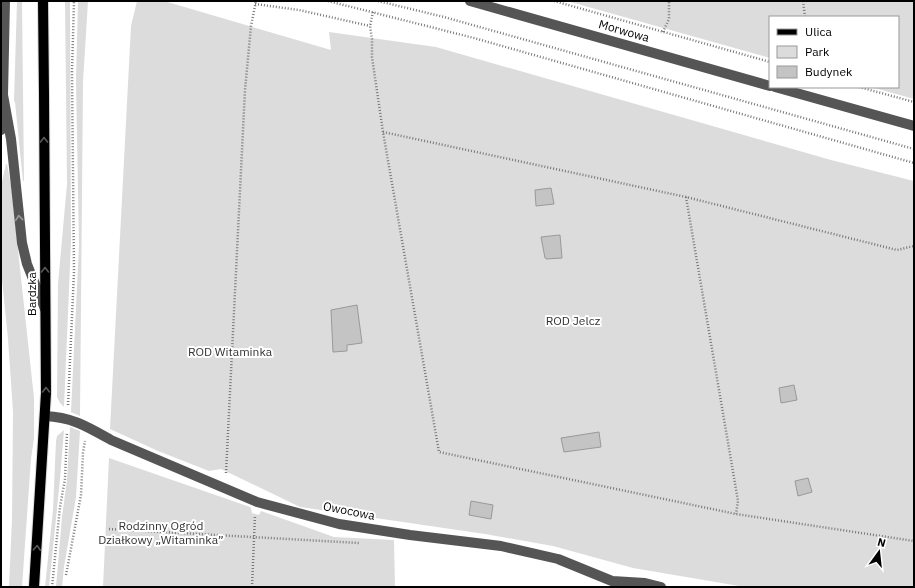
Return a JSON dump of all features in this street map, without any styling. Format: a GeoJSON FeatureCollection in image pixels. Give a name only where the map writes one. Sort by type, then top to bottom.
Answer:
{"type":"FeatureCollection","features":[{"type":"Feature","properties":{"kind":"main road","name":"Bardzka"},"geometry":{"type":"LineString","coordinates":[[34,587],[45,416],[44,94],[42,1]]}},
{"type":"Feature","properties":{"kind":"street"},"geometry":{"type":"LineString","coordinates":[[1,130],[5,1]]}},
{"type":"Feature","properties":{"kind":"street","name":"Morwowa"},"geometry":{"type":"LineString","coordinates":[[470,1],[769,86]]}},
{"type":"Feature","properties":{"kind":"street"},"geometry":{"type":"LineString","coordinates":[[779,88],[914,126]]}},
{"type":"Feature","properties":{"kind":"street"},"geometry":{"type":"LineString","coordinates":[[3,95],[11,139],[22,243],[27,264],[45,310]]}},
{"type":"Feature","properties":{"kind":"street","name":"Owocowa"},"geometry":{"type":"LineString","coordinates":[[45,416],[67,418],[111,440],[264,504],[339,524],[410,535],[501,546],[558,559],[612,581],[645,583],[661,587]]}},
{"type":"Feature","properties":{"kind":"path"},"geometry":{"type":"LineString","coordinates":[[68,410],[74,272],[72,72],[74,1]]}},
{"type":"Feature","properties":{"kind":"path"},"geometry":{"type":"LineString","coordinates":[[328,1],[474,38],[914,162]]}},
{"type":"Feature","properties":{"kind":"path"},"geometry":{"type":"LineString","coordinates":[[378,1],[444,17],[914,150]]}},
{"type":"Feature","properties":{"kind":"path"},"geometry":{"type":"LineString","coordinates":[[554,1],[769,62]]}},
{"type":"Feature","properties":{"kind":"path"},"geometry":{"type":"LineString","coordinates":[[663,32],[669,19],[669,1]]}},
{"type":"Feature","properties":{"kind":"path"},"geometry":{"type":"LineString","coordinates":[[803,1],[805,16]]}},
{"type":"Feature","properties":{"kind":"path"},"geometry":{"type":"LineString","coordinates":[[226,471],[245,90],[251,26],[255,2],[370,26]]}},
{"type":"Feature","properties":{"kind":"path"},"geometry":{"type":"LineString","coordinates":[[373,12],[370,26],[372,57],[439,452],[736,514],[914,541]]}},
{"type":"Feature","properties":{"kind":"path"},"geometry":{"type":"LineString","coordinates":[[863,88],[914,102]]}},
{"type":"Feature","properties":{"kind":"path"},"geometry":{"type":"LineString","coordinates":[[384,132],[686,197],[896,250],[914,246]]}},
{"type":"Feature","properties":{"kind":"path"},"geometry":{"type":"LineString","coordinates":[[686,197],[738,501],[736,514]]}},
{"type":"Feature","properties":{"kind":"path"},"geometry":{"type":"LineString","coordinates":[[52,587],[60,507],[65,479],[67,428]]}},
{"type":"Feature","properties":{"kind":"path"},"geometry":{"type":"LineString","coordinates":[[66,575],[81,495],[85,437]]}},
{"type":"Feature","properties":{"kind":"path"},"geometry":{"type":"LineString","coordinates":[[252,587],[255,514]]}},
{"type":"Feature","properties":{"kind":"path"},"geometry":{"type":"LineString","coordinates":[[109,529],[359,543]]}},
{"type":"Feature","properties":{"kind":"green space"},"geometry":{"type":"Polygon","coordinates":[[[17,1],[22,1],[24,181],[14,101],[17,1]]]}},
{"type":"Feature","properties":{"kind":"green space"},"geometry":{"type":"Polygon","coordinates":[[[65,1],[70,1],[71,242],[64,407],[57,397],[58,284],[67,184],[65,1]]]}},
{"type":"Feature","properties":{"kind":"green space"},"geometry":{"type":"Polygon","coordinates":[[[78,1],[88,1],[83,82],[80,416],[71,412],[79,245],[76,80],[78,1]]]}},
{"type":"Feature","properties":{"kind":"green space","name":"ROD Jelcz"},"geometry":{"type":"Polygon","coordinates":[[[137,1],[164,1],[331,50],[329,32],[436,47],[831,160],[914,181],[914,587],[745,587],[633,568],[553,546],[485,534],[300,507],[221,469],[209,471],[158,451],[110,429],[131,26],[137,1]]]}},
{"type":"Feature","properties":{"kind":"green space"},"geometry":{"type":"Polygon","coordinates":[[[567,1],[914,1],[914,99],[875,88],[899,88],[899,16],[769,16],[769,58],[567,1]]]}},
{"type":"Feature","properties":{"kind":"green space"},"geometry":{"type":"Polygon","coordinates":[[[6,164],[11,185],[34,398],[34,438],[31,459],[22,587],[9,587],[12,519],[13,412],[1,269],[1,186],[6,164]]]}},
{"type":"Feature","properties":{"kind":"green space"},"geometry":{"type":"Polygon","coordinates":[[[70,427],[80,431],[76,497],[62,587],[56,587],[67,480],[70,427]]]}},
{"type":"Feature","properties":{"kind":"green space"},"geometry":{"type":"Polygon","coordinates":[[[64,430],[49,587],[45,587],[53,510],[56,441],[57,436],[64,430]]]}},
{"type":"Feature","properties":{"kind":"green space","name":"Rodzinny Ogród Działkowy „Witaminka”"},"geometry":{"type":"Polygon","coordinates":[[[109,458],[250,507],[252,513],[259,515],[261,511],[334,537],[394,540],[395,587],[103,587],[109,458]]]}},
{"type":"Feature","properties":{"kind":"building"},"geometry":{"type":"Polygon","coordinates":[[[551,188],[554,204],[536,206],[535,190],[551,188]]]}},
{"type":"Feature","properties":{"kind":"building"},"geometry":{"type":"Polygon","coordinates":[[[560,235],[562,258],[546,259],[541,237],[560,235]]]}},
{"type":"Feature","properties":{"kind":"building"},"geometry":{"type":"Polygon","coordinates":[[[357,305],[362,343],[347,345],[347,351],[333,352],[331,310],[357,305]]]}},
{"type":"Feature","properties":{"kind":"building"},"geometry":{"type":"Polygon","coordinates":[[[794,385],[797,400],[781,403],[779,388],[794,385]]]}},
{"type":"Feature","properties":{"kind":"building"},"geometry":{"type":"Polygon","coordinates":[[[599,432],[601,447],[564,452],[561,438],[599,432]]]}},
{"type":"Feature","properties":{"kind":"building"},"geometry":{"type":"Polygon","coordinates":[[[808,478],[812,492],[798,496],[795,481],[808,478]]]}},
{"type":"Feature","properties":{"kind":"building"},"geometry":{"type":"Polygon","coordinates":[[[471,501],[493,505],[491,519],[469,515],[471,501]]]}},
{"type":"Feature","properties":{"kind":"park label","name":"ROD Witaminka"},"geometry":{"type":"Point","coordinates":[230,352]}}]}
